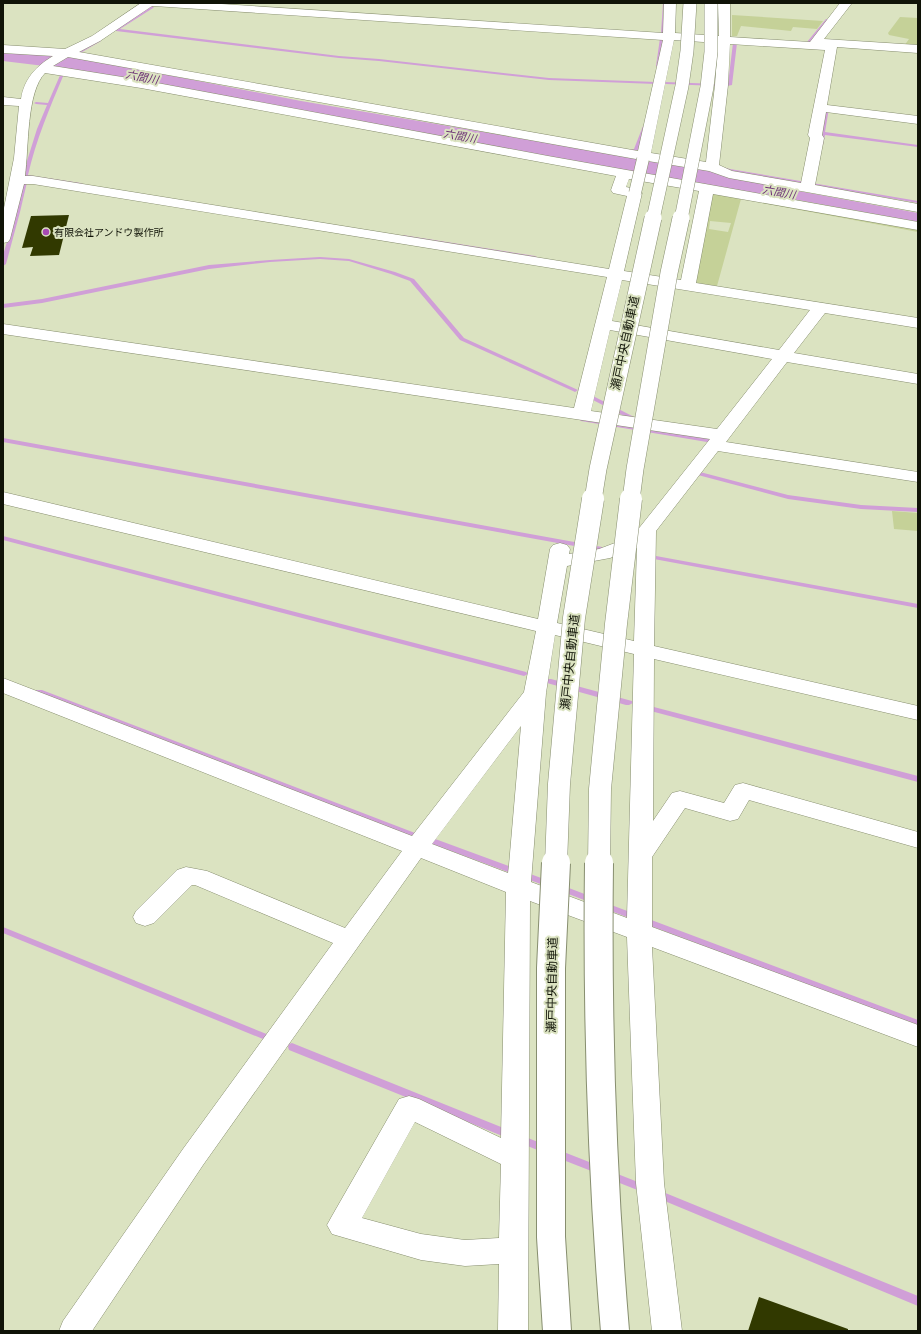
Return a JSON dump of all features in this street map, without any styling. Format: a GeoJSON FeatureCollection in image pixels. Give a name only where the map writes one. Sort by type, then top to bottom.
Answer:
{"type":"FeatureCollection","features":[{"type":"Feature","properties":{"kind":"highway","name":"瀬戸中央自動車道"},"geometry":{"type":"LineString","coordinates":[[557,1331],[551,1237],[551,968],[559,784],[574,618],[598,469],[682,86],[687,50],[690,3]]}},
{"type":"Feature","properties":{"kind":"highway"},"geometry":{"type":"LineString","coordinates":[[615,1331],[607,1235],[598,972],[600,789],[616,624],[635,469],[668,273],[692,167],[707,87],[711,52],[711,3]]}},
{"type":"Feature","properties":{"kind":"street"},"geometry":{"type":"LineString","coordinates":[[3,239],[7,209],[22,180],[15,160],[32,81],[44,68],[64,54],[88,42],[149,3]]}},
{"type":"Feature","properties":{"kind":"street"},"geometry":{"type":"LineString","coordinates":[[154,3],[725,41],[918,49]]}},
{"type":"Feature","properties":{"kind":"street"},"geometry":{"type":"LineString","coordinates":[[581,415],[644,157],[669,37],[670,3]]}},
{"type":"Feature","properties":{"kind":"street"},"geometry":{"type":"LineString","coordinates":[[712,167],[722,87],[725,41],[724,3]]}},
{"type":"Feature","properties":{"kind":"street"},"geometry":{"type":"LineString","coordinates":[[831,45],[816,42],[846,3]]}},
{"type":"Feature","properties":{"kind":"street"},"geometry":{"type":"LineString","coordinates":[[808,185],[817,138],[815,135],[825,108],[831,45]]}},
{"type":"Feature","properties":{"kind":"street"},"geometry":{"type":"LineString","coordinates":[[3,49],[64,54],[590,148],[712,167],[729,174],[808,185],[918,208]]}},
{"type":"Feature","properties":{"kind":"street"},"geometry":{"type":"LineString","coordinates":[[44,68],[141,84],[624,174],[918,226]]}},
{"type":"Feature","properties":{"kind":"street"},"geometry":{"type":"LineString","coordinates":[[3,101],[26,104]]}},
{"type":"Feature","properties":{"kind":"street"},"geometry":{"type":"LineString","coordinates":[[825,108],[918,120]]}},
{"type":"Feature","properties":{"kind":"street"},"geometry":{"type":"LineString","coordinates":[[624,174],[618,190],[635,193]]}},
{"type":"Feature","properties":{"kind":"street"},"geometry":{"type":"LineString","coordinates":[[22,180],[615,273],[918,323]]}},
{"type":"Feature","properties":{"kind":"street"},"geometry":{"type":"LineString","coordinates":[[688,285],[707,188]]}},
{"type":"Feature","properties":{"kind":"street"},"geometry":{"type":"LineString","coordinates":[[513,1331],[520,876],[536,693],[559,555],[603,554],[635,542],[647,531],[821,307]]}},
{"type":"Feature","properties":{"kind":"street"},"geometry":{"type":"LineString","coordinates":[[603,324],[918,379]]}},
{"type":"Feature","properties":{"kind":"street"},"geometry":{"type":"LineString","coordinates":[[3,329],[581,415],[918,477]]}},
{"type":"Feature","properties":{"kind":"street"},"geometry":{"type":"LineString","coordinates":[[3,498],[546,627],[918,713]]}},
{"type":"Feature","properties":{"kind":"street"},"geometry":{"type":"LineString","coordinates":[[647,531],[640,922],[652,1192],[667,1331]]}},
{"type":"Feature","properties":{"kind":"street"},"geometry":{"type":"LineString","coordinates":[[3,685],[520,876],[640,922],[918,1036]]}},
{"type":"Feature","properties":{"kind":"street"},"geometry":{"type":"LineString","coordinates":[[74,1331],[193,1157],[350,940],[422,841],[536,693]]}},
{"type":"Feature","properties":{"kind":"street"},"geometry":{"type":"LineString","coordinates":[[640,855],[680,799],[730,813],[743,791],[918,840]]}},
{"type":"Feature","properties":{"kind":"street"},"geometry":{"type":"LineString","coordinates":[[144,917],[186,876],[198,877],[350,940]]}},
{"type":"Feature","properties":{"kind":"street"},"geometry":{"type":"LineString","coordinates":[[514,1250],[465,1253],[421,1247],[342,1225],[410,1107],[515,1158]]}},
{"type":"Feature","properties":{"kind":"green space"},"geometry":{"type":"Polygon","coordinates":[[[732,15],[823,21],[817,29],[793,27],[791,31],[741,26],[737,36],[732,36],[732,15]]]}},
{"type":"Feature","properties":{"kind":"green space"},"geometry":{"type":"Polygon","coordinates":[[[900,17],[918,18],[918,47],[904,46],[909,39],[889,35],[888,33],[900,17]]]}},
{"type":"Feature","properties":{"kind":"green space"},"geometry":{"type":"Polygon","coordinates":[[[714,191],[918,229],[918,232],[741,199],[717,286],[698,283],[695,281],[710,193],[714,191]],[[710,221],[709,229],[728,232],[731,223],[710,221]]]}},
{"type":"Feature","properties":{"kind":"green space"},"geometry":{"type":"Polygon","coordinates":[[[892,511],[918,513],[918,531],[894,529],[892,511]]]}},
{"type":"Feature","properties":{"kind":"water"},"geometry":{"type":"Polygon","coordinates":[[[707,174],[918,213],[918,222],[704,183],[707,174]]]}},
{"type":"Feature","properties":{"kind":"building","name":"有限会社アンドウ製作所"},"geometry":{"type":"Polygon","coordinates":[[[69,215],[59,255],[30,256],[33,247],[22,248],[31,216],[69,215]]]}},
{"type":"Feature","properties":{"kind":"building"},"geometry":{"type":"Polygon","coordinates":[[[759,1297],[848,1329],[848,1331],[748,1331],[759,1297]]]}},
{"type":"Feature","properties":{"kind":"waterway"},"geometry":{"type":"LineString","coordinates":[[663,33],[665,3]]}},
{"type":"Feature","properties":{"kind":"waterway"},"geometry":{"type":"LineString","coordinates":[[118,29],[152,7]]}},
{"type":"Feature","properties":{"kind":"waterway"},"geometry":{"type":"LineString","coordinates":[[808,43],[827,20]]}},
{"type":"Feature","properties":{"kind":"waterway"},"geometry":{"type":"LineString","coordinates":[[116,30],[339,57],[549,79],[656,83]]}},
{"type":"Feature","properties":{"kind":"waterway"},"geometry":{"type":"LineString","coordinates":[[658,66],[662,38]]}},
{"type":"Feature","properties":{"kind":"waterway"},"geometry":{"type":"LineString","coordinates":[[76,54],[99,41]]}},
{"type":"Feature","properties":{"kind":"waterway"},"geometry":{"type":"LineString","coordinates":[[727,85],[730,85],[735,43]]}},
{"type":"Feature","properties":{"kind":"waterway","name":"六間川"},"geometry":{"type":"LineString","coordinates":[[3,54],[61,61],[301,108],[759,187]]}},
{"type":"Feature","properties":{"kind":"waterway","name":"六間川"},"geometry":{"type":"LineString","coordinates":[[64,62],[71,58]]}},
{"type":"Feature","properties":{"kind":"waterway","name":"六間川"},"geometry":{"type":"LineString","coordinates":[[74,68],[80,65]]}},
{"type":"Feature","properties":{"kind":"waterway"},"geometry":{"type":"LineString","coordinates":[[26,176],[39,129],[62,74]]}},
{"type":"Feature","properties":{"kind":"waterway"},"geometry":{"type":"LineString","coordinates":[[666,83],[718,85]]}},
{"type":"Feature","properties":{"kind":"waterway"},"geometry":{"type":"LineString","coordinates":[[36,103],[49,104]]}},
{"type":"Feature","properties":{"kind":"waterway"},"geometry":{"type":"LineString","coordinates":[[821,145],[827,108]]}},
{"type":"Feature","properties":{"kind":"waterway"},"geometry":{"type":"LineString","coordinates":[[633,151],[636,150],[645,127]]}},
{"type":"Feature","properties":{"kind":"waterway"},"geometry":{"type":"LineString","coordinates":[[823,133],[918,146]]}},
{"type":"Feature","properties":{"kind":"waterway"},"geometry":{"type":"LineString","coordinates":[[721,167],[729,170],[918,202]]}},
{"type":"Feature","properties":{"kind":"waterway"},"geometry":{"type":"LineString","coordinates":[[3,264],[18,212],[26,176]]}},
{"type":"Feature","properties":{"kind":"waterway"},"geometry":{"type":"LineString","coordinates":[[26,176],[81,184]]}},
{"type":"Feature","properties":{"kind":"waterway"},"geometry":{"type":"LineString","coordinates":[[405,236],[535,257]]}},
{"type":"Feature","properties":{"kind":"waterway"},"geometry":{"type":"LineString","coordinates":[[3,306],[42,301],[209,267],[320,258],[349,260],[412,280],[462,339],[575,390]]}},
{"type":"Feature","properties":{"kind":"waterway"},"geometry":{"type":"LineString","coordinates":[[593,398],[636,420]]}},
{"type":"Feature","properties":{"kind":"waterway"},"geometry":{"type":"LineString","coordinates":[[583,420],[719,442]]}},
{"type":"Feature","properties":{"kind":"waterway"},"geometry":{"type":"LineString","coordinates":[[3,440],[602,549]]}},
{"type":"Feature","properties":{"kind":"waterway"},"geometry":{"type":"LineString","coordinates":[[700,474],[788,497],[861,507],[918,510]]}},
{"type":"Feature","properties":{"kind":"waterway"},"geometry":{"type":"LineString","coordinates":[[3,538],[524,674]]}},
{"type":"Feature","properties":{"kind":"waterway"},"geometry":{"type":"LineString","coordinates":[[656,558],[918,606]]}},
{"type":"Feature","properties":{"kind":"waterway"},"geometry":{"type":"LineString","coordinates":[[549,681],[629,703]]}},
{"type":"Feature","properties":{"kind":"waterway"},"geometry":{"type":"LineString","coordinates":[[39,692],[412,835],[549,884]]}},
{"type":"Feature","properties":{"kind":"waterway"},"geometry":{"type":"LineString","coordinates":[[650,708],[918,779]]}},
{"type":"Feature","properties":{"kind":"waterway"},"geometry":{"type":"LineString","coordinates":[[561,888],[592,900]]}},
{"type":"Feature","properties":{"kind":"waterway"},"geometry":{"type":"LineString","coordinates":[[606,906],[918,1024]]}},
{"type":"Feature","properties":{"kind":"waterway"},"geometry":{"type":"LineString","coordinates":[[3,930],[266,1037]]}},
{"type":"Feature","properties":{"kind":"waterway"},"geometry":{"type":"LineString","coordinates":[[292,1047],[503,1132]]}},
{"type":"Feature","properties":{"kind":"waterway"},"geometry":{"type":"LineString","coordinates":[[523,1140],[545,1149]]}},
{"type":"Feature","properties":{"kind":"waterway"},"geometry":{"type":"LineString","coordinates":[[556,1153],[599,1170]]}},
{"type":"Feature","properties":{"kind":"waterway"},"geometry":{"type":"LineString","coordinates":[[610,1175],[645,1189]]}},
{"type":"Feature","properties":{"kind":"waterway"},"geometry":{"type":"LineString","coordinates":[[658,1194],[918,1301]]}},
{"type":"Feature","properties":{"kind":"place","name":"有限会社アンドウ製作所"},"geometry":{"type":"Point","coordinates":[46,232]}}]}
